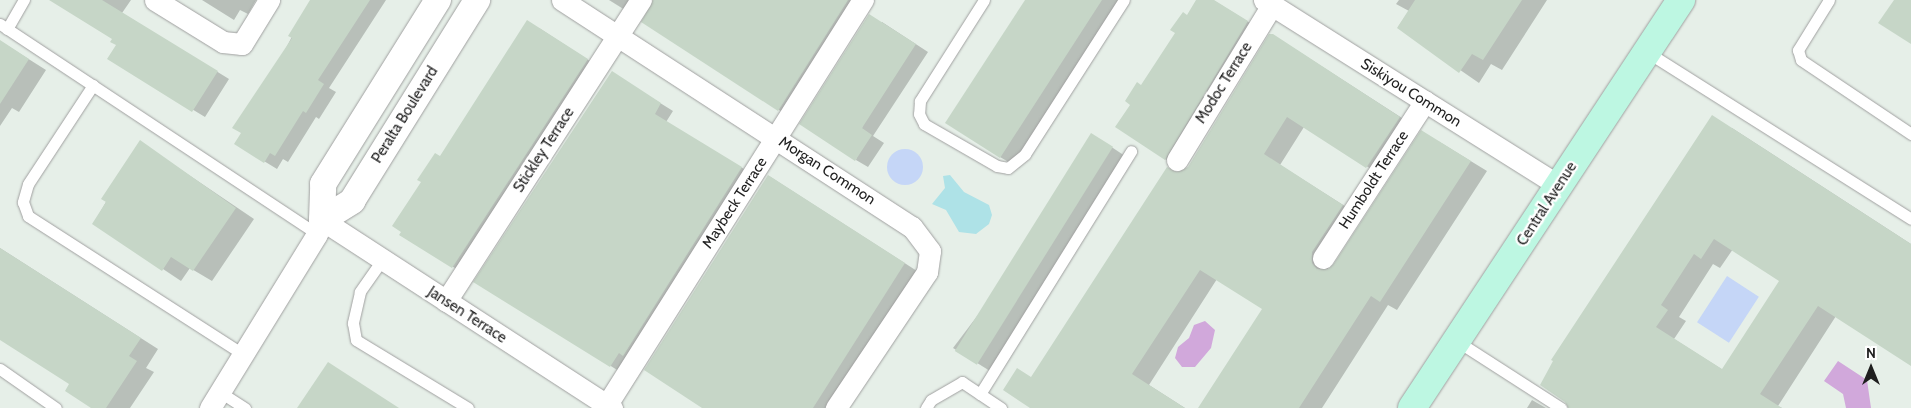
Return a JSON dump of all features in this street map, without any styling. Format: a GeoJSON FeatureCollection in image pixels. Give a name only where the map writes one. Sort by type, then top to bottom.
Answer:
{"type":"FeatureCollection","features":[{"type":"Feature","properties":{"kind":"main road","name":"Central Avenue"},"geometry":{"type":"LineString","coordinates":[[1412,408],[1681,0]]}},
{"type":"Feature","properties":{"kind":"street"},"geometry":{"type":"LineString","coordinates":[[156,0],[223,42],[242,44],[269,0]]}},
{"type":"Feature","properties":{"kind":"street"},"geometry":{"type":"LineString","coordinates":[[320,227],[323,184],[438,0]]}},
{"type":"Feature","properties":{"kind":"street","name":"Peralta Boulevard"},"geometry":{"type":"LineString","coordinates":[[215,400],[320,227],[352,201],[477,0]]}},
{"type":"Feature","properties":{"kind":"street","name":"Morgan Common"},"geometry":{"type":"LineString","coordinates":[[562,0],[912,227],[930,251],[927,272],[836,408]]}},
{"type":"Feature","properties":{"kind":"street","name":"Stickley Terrace"},"geometry":{"type":"LineString","coordinates":[[446,301],[641,0]]}},
{"type":"Feature","properties":{"kind":"street","name":"Maybeck Terrace"},"geometry":{"type":"LineString","coordinates":[[601,405],[776,138],[863,0]]}},
{"type":"Feature","properties":{"kind":"street","name":"Siskiyou Common"},"geometry":{"type":"LineString","coordinates":[[1268,3],[1559,186]]}},
{"type":"Feature","properties":{"kind":"street","name":"Modoc Terrace"},"geometry":{"type":"LineString","coordinates":[[1177,160],[1268,3]]}},
{"type":"Feature","properties":{"kind":"street","name":"Humboldt Terrace"},"geometry":{"type":"LineString","coordinates":[[1323,258],[1425,101]]}},
{"type":"Feature","properties":{"kind":"street","name":"Jansen Terrace"},"geometry":{"type":"LineString","coordinates":[[320,227],[382,260],[601,405]]}},
{"type":"Feature","properties":{"kind":"lane"},"geometry":{"type":"LineString","coordinates":[[24,0],[4,26],[93,85],[320,227]]}},
{"type":"Feature","properties":{"kind":"lane"},"geometry":{"type":"LineString","coordinates":[[984,0],[920,101],[919,114],[924,124],[997,166],[1008,168],[1025,154],[1124,0]]}},
{"type":"Feature","properties":{"kind":"lane"},"geometry":{"type":"LineString","coordinates":[[1829,0],[1798,50],[1800,60],[1911,134]]}},
{"type":"Feature","properties":{"kind":"lane"},"geometry":{"type":"LineString","coordinates":[[1647,52],[1911,219]]}},
{"type":"Feature","properties":{"kind":"lane"},"geometry":{"type":"LineString","coordinates":[[93,85],[28,184],[23,202],[28,216],[243,354]]}},
{"type":"Feature","properties":{"kind":"lane"},"geometry":{"type":"LineString","coordinates":[[980,394],[1131,150]]}},
{"type":"Feature","properties":{"kind":"lane"},"geometry":{"type":"LineString","coordinates":[[382,260],[360,292],[353,323],[356,340],[468,408]]}},
{"type":"Feature","properties":{"kind":"lane"},"geometry":{"type":"LineString","coordinates":[[1457,341],[1561,408]]}},
{"type":"Feature","properties":{"kind":"lane"},"geometry":{"type":"LineString","coordinates":[[0,369],[56,408]]}},
{"type":"Feature","properties":{"kind":"lane"},"geometry":{"type":"LineString","coordinates":[[926,408],[931,400],[962,382],[1001,408]]}},
{"type":"Feature","properties":{"kind":"lane"},"geometry":{"type":"LineString","coordinates":[[215,400],[245,408]]}},
{"type":"Feature","properties":{"kind":"shaded area"},"geometry":{"type":"Polygon","coordinates":[[[905,149],[912,150],[918,154],[922,160],[922,174],[918,180],[912,184],[905,185],[898,184],[892,180],[888,174],[887,167],[888,160],[892,154],[898,150],[905,149]]]}},
{"type":"Feature","properties":{"kind":"shaded area"},"geometry":{"type":"Polygon","coordinates":[[[950,175],[964,192],[989,205],[992,215],[989,224],[976,234],[959,232],[946,210],[932,204],[945,188],[943,176],[950,175]]]}},
{"type":"Feature","properties":{"kind":"shaded area"},"geometry":{"type":"Polygon","coordinates":[[[1727,276],[1759,297],[1729,343],[1697,322],[1727,276]]]}},
{"type":"Feature","properties":{"kind":"shaded area"},"geometry":{"type":"Polygon","coordinates":[[[1205,321],[1215,330],[1211,348],[1195,367],[1182,367],[1175,358],[1178,347],[1189,338],[1194,325],[1205,321]]]}},
{"type":"Feature","properties":{"kind":"shaded area"},"geometry":{"type":"Polygon","coordinates":[[[1838,361],[1867,380],[1871,408],[1846,408],[1843,394],[1824,381],[1838,361]]]}},
{"type":"Feature","properties":{"kind":"building"},"geometry":{"type":"Polygon","coordinates":[[[49,0],[102,0],[218,71],[192,112],[107,59],[116,45],[110,42],[112,39],[49,0]]]}},
{"type":"Feature","properties":{"kind":"building"},"geometry":{"type":"Polygon","coordinates":[[[310,0],[370,0],[318,80],[324,84],[306,113],[303,111],[275,156],[270,153],[264,163],[234,144],[241,133],[232,128],[292,38],[288,36],[310,0]]]}},
{"type":"Feature","properties":{"kind":"building"},"geometry":{"type":"Polygon","coordinates":[[[653,0],[848,0],[778,111],[641,22],[653,0]]]}},
{"type":"Feature","properties":{"kind":"building"},"geometry":{"type":"Polygon","coordinates":[[[1025,0],[1102,0],[1000,158],[945,123],[1025,0]]]}},
{"type":"Feature","properties":{"kind":"building"},"geometry":{"type":"Polygon","coordinates":[[[1196,0],[1214,0],[1248,21],[1165,160],[1115,127],[1130,105],[1125,101],[1137,82],[1141,85],[1175,33],[1170,30],[1183,12],[1187,15],[1196,0]]]}},
{"type":"Feature","properties":{"kind":"building"},"geometry":{"type":"Polygon","coordinates":[[[1415,0],[1522,0],[1483,60],[1472,54],[1459,73],[1397,28],[1415,0]]]}},
{"type":"Feature","properties":{"kind":"building"},"geometry":{"type":"Polygon","coordinates":[[[1894,0],[1911,0],[1911,44],[1878,23],[1894,0]]]}},
{"type":"Feature","properties":{"kind":"building"},"geometry":{"type":"Polygon","coordinates":[[[869,14],[916,44],[862,128],[872,135],[855,161],[799,124],[869,14]]]}},
{"type":"Feature","properties":{"kind":"building"},"geometry":{"type":"Polygon","coordinates":[[[527,20],[588,59],[452,268],[399,235],[401,232],[392,226],[421,182],[417,180],[435,153],[440,156],[527,20]]]}},
{"type":"Feature","properties":{"kind":"building"},"geometry":{"type":"Polygon","coordinates":[[[1269,34],[1273,34],[1400,117],[1366,168],[1287,117],[1264,154],[1343,205],[1312,252],[1312,263],[1317,269],[1328,269],[1333,265],[1421,130],[1471,161],[1380,302],[1371,296],[1299,408],[1198,408],[1262,309],[1200,270],[1132,374],[1185,408],[1030,408],[1003,390],[1017,368],[1031,377],[1167,167],[1177,172],[1188,167],[1269,34]]]}},
{"type":"Feature","properties":{"kind":"building"},"geometry":{"type":"Polygon","coordinates":[[[0,40],[29,59],[0,104],[0,40]]]}},
{"type":"Feature","properties":{"kind":"building"},"geometry":{"type":"Polygon","coordinates":[[[612,71],[661,103],[655,114],[742,167],[623,356],[619,353],[610,367],[473,282],[612,71]]]}},
{"type":"Feature","properties":{"kind":"building"},"geometry":{"type":"Polygon","coordinates":[[[1712,115],[1911,244],[1911,366],[1818,306],[1760,394],[1782,408],[1568,408],[1565,402],[1540,385],[1553,361],[1551,360],[1712,115]],[[1714,239],[1701,259],[1694,254],[1661,305],[1668,310],[1656,327],[1722,369],[1779,281],[1714,239]]]}},
{"type":"Feature","properties":{"kind":"building"},"geometry":{"type":"Polygon","coordinates":[[[1091,133],[1113,147],[977,365],[955,351],[1091,133]]]}},
{"type":"Feature","properties":{"kind":"building"},"geometry":{"type":"Polygon","coordinates":[[[140,140],[236,208],[193,271],[171,257],[162,271],[92,224],[106,202],[101,199],[140,140]]]}},
{"type":"Feature","properties":{"kind":"building"},"geometry":{"type":"Polygon","coordinates":[[[768,175],[905,263],[813,408],[702,408],[644,370],[768,175]]]}},
{"type":"Feature","properties":{"kind":"building"},"geometry":{"type":"Polygon","coordinates":[[[0,248],[141,338],[129,356],[137,361],[106,408],[91,408],[65,391],[69,384],[0,340],[0,248]]]}},
{"type":"Feature","properties":{"kind":"building"},"geometry":{"type":"Polygon","coordinates":[[[328,362],[399,408],[297,408],[328,362]]]}}]}
